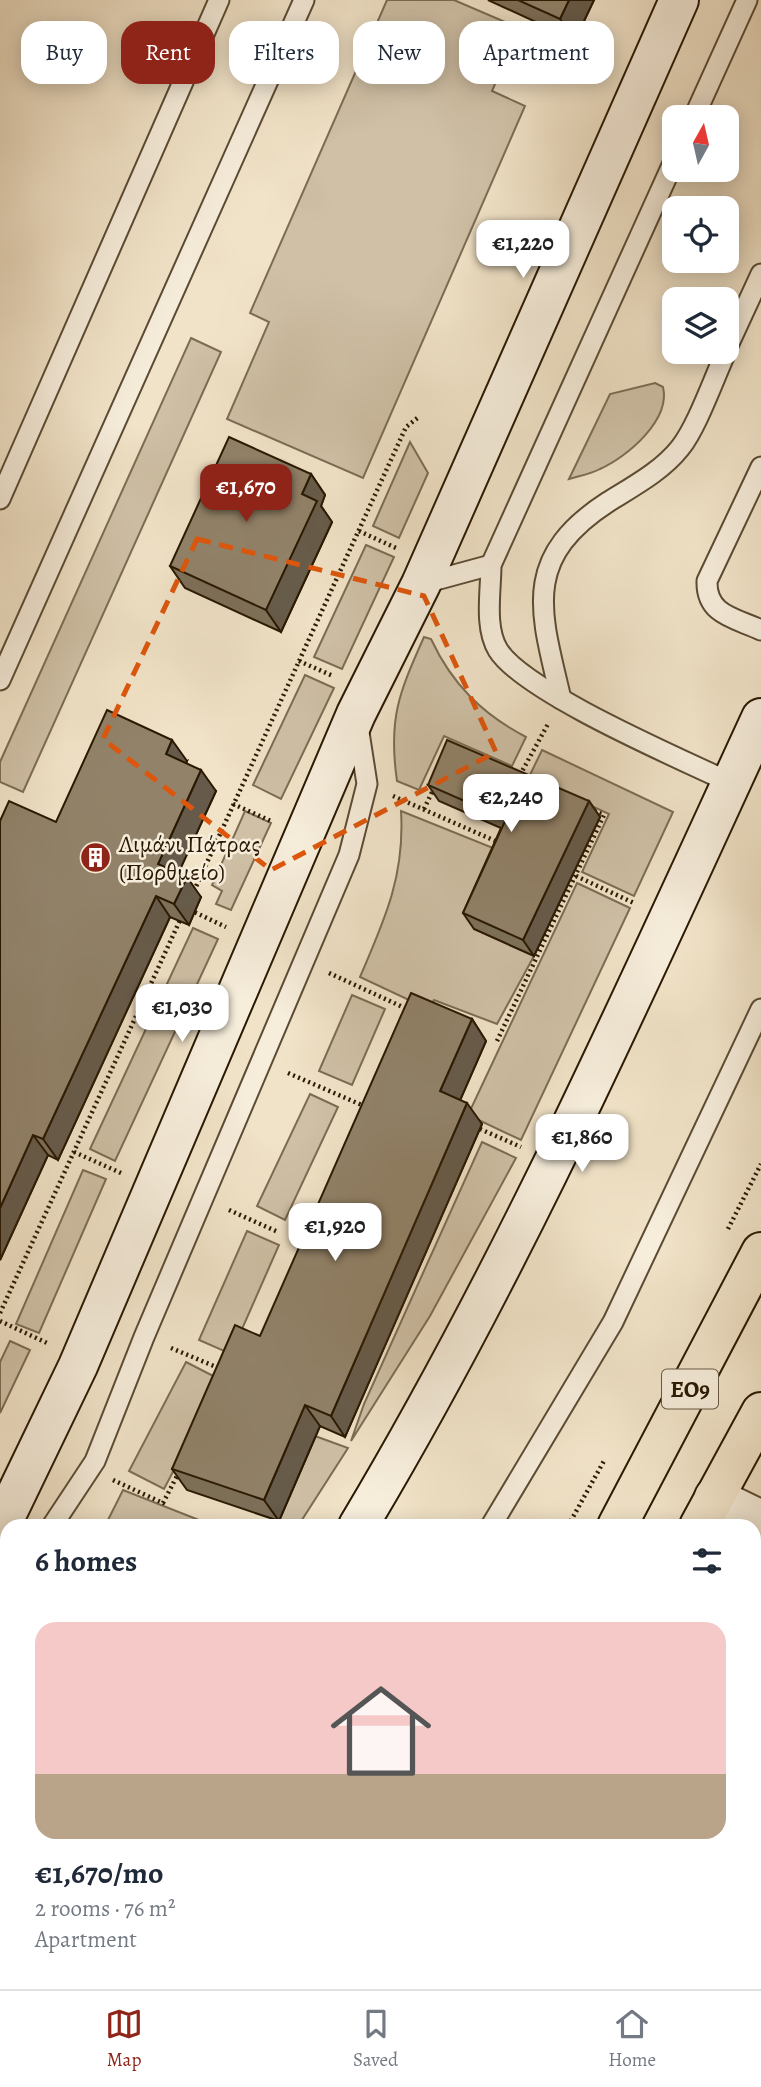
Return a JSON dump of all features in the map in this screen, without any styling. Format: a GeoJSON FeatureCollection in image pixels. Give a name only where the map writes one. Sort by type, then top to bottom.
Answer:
{"type":"FeatureCollection","features":[{"type":"Feature","properties":{"kind":"main road"},"geometry":{"type":"LineString","coordinates":[[3,1519],[81,1358],[356,714],[421,583],[679,0]]}},
{"type":"Feature","properties":{"kind":"main road"},"geometry":{"type":"LineString","coordinates":[[362,1519],[426,1410],[510,1253],[761,718]]}},
{"type":"Feature","properties":{"kind":"main road","name":"ΕΟ9"},"geometry":{"type":"LineString","coordinates":[[621,1519],[761,1252]]}},
{"type":"Feature","properties":{"kind":"main road"},"geometry":{"type":"LineString","coordinates":[[754,1519],[706,1512],[761,1412]]}},
{"type":"Feature","properties":{"kind":"lane"},"geometry":{"type":"LineString","coordinates":[[0,499],[219,0]]}},
{"type":"Feature","properties":{"kind":"lane"},"geometry":{"type":"LineString","coordinates":[[0,680],[304,0]]}},
{"type":"Feature","properties":{"kind":"lane"},"geometry":{"type":"LineString","coordinates":[[699,105],[747,0]]}},
{"type":"Feature","properties":{"kind":"lane"},"geometry":{"type":"LineString","coordinates":[[664,182],[491,565],[491,630],[498,650],[512,666],[561,699],[731,783]]}},
{"type":"Feature","properties":{"kind":"lane"},"geometry":{"type":"LineString","coordinates":[[739,322],[761,274]]}},
{"type":"Feature","properties":{"kind":"lane"},"geometry":{"type":"LineString","coordinates":[[561,699],[542,620],[542,591],[549,562],[572,532],[597,509],[644,479],[680,448],[720,364]]}},
{"type":"Feature","properties":{"kind":"lane"},"geometry":{"type":"LineString","coordinates":[[761,467],[707,581],[707,595],[714,608],[761,630]]}},
{"type":"Feature","properties":{"kind":"lane"},"geometry":{"type":"LineString","coordinates":[[421,583],[491,565]]}},
{"type":"Feature","properties":{"kind":"lane"},"geometry":{"type":"LineString","coordinates":[[57,1519],[89,1469],[306,962],[349,855],[367,784],[356,714]]}},
{"type":"Feature","properties":{"kind":"lane"},"geometry":{"type":"LineString","coordinates":[[495,1519],[613,1322],[761,1010]]}},
{"type":"Feature","properties":{"kind":"path"},"geometry":{"type":"LineString","coordinates":[[191,897],[406,427],[420,416]]}},
{"type":"Feature","properties":{"kind":"path"},"geometry":{"type":"LineString","coordinates":[[519,777],[561,699]]}},
{"type":"Feature","properties":{"kind":"path"},"geometry":{"type":"LineString","coordinates":[[508,773],[531,783]]}},
{"type":"Feature","properties":{"kind":"path"},"geometry":{"type":"LineString","coordinates":[[367,784],[513,849]]}},
{"type":"Feature","properties":{"kind":"path"},"geometry":{"type":"LineString","coordinates":[[424,809],[435,786]]}},
{"type":"Feature","properties":{"kind":"path"},"geometry":{"type":"LineString","coordinates":[[497,1041],[577,877],[604,815],[580,804]]}},
{"type":"Feature","properties":{"kind":"path"},"geometry":{"type":"LineString","coordinates":[[564,871],[669,919]]}},
{"type":"Feature","properties":{"kind":"path"},"geometry":{"type":"LineString","coordinates":[[0,1313],[186,908]]}},
{"type":"Feature","properties":{"kind":"path"},"geometry":{"type":"LineString","coordinates":[[306,962],[407,1008],[401,1020]]}},
{"type":"Feature","properties":{"kind":"path"},"geometry":{"type":"LineString","coordinates":[[261,1062],[363,1106],[369,1094]]}},
{"type":"Feature","properties":{"kind":"path"},"geometry":{"type":"LineString","coordinates":[[74,1152],[154,1188]]}},
{"type":"Feature","properties":{"kind":"path"},"geometry":{"type":"LineString","coordinates":[[203,1198],[278,1232]]}},
{"type":"Feature","properties":{"kind":"path"},"geometry":{"type":"LineString","coordinates":[[0,1321],[81,1358]]}},
{"type":"Feature","properties":{"kind":"path"},"geometry":{"type":"LineString","coordinates":[[144,1337],[229,1372]]}},
{"type":"Feature","properties":{"kind":"path"},"geometry":{"type":"LineString","coordinates":[[89,1469],[163,1503],[181,1468]]}},
{"type":"Feature","properties":{"kind":"highlighted area"},"geometry":{"type":"Polygon","coordinates":[[[197,539],[424,596],[496,752],[271,870],[103,739],[197,539]]]}},
{"type":"Feature","properties":{"kind":"shaded area"},"geometry":{"type":"Polygon","coordinates":[[[387,0],[454,0],[503,21],[459,21],[459,84],[495,84],[492,91],[525,106],[363,478],[227,419],[269,322],[250,313],[353,78],[353,84],[445,84],[445,21],[378,21],[387,0]]]}},
{"type":"Feature","properties":{"kind":"shaded area"},"geometry":{"type":"Polygon","coordinates":[[[191,338],[221,352],[23,792],[0,782],[0,762],[191,338]]]}},
{"type":"Feature","properties":{"kind":"shaded area"},"geometry":{"type":"Polygon","coordinates":[[[655,383],[663,387],[664,400],[654,424],[645,436],[611,463],[569,479],[610,394],[655,383]]]}},
{"type":"Feature","properties":{"kind":"shaded area"},"geometry":{"type":"Polygon","coordinates":[[[410,442],[428,473],[399,538],[373,526],[410,442]]]}},
{"type":"Feature","properties":{"kind":"shaded area"},"geometry":{"type":"Polygon","coordinates":[[[366,545],[394,557],[342,669],[314,657],[366,545]]]}},
{"type":"Feature","properties":{"kind":"shaded area"},"geometry":{"type":"Polygon","coordinates":[[[424,637],[431,639],[459,684],[482,708],[526,737],[512,766],[444,736],[419,790],[397,781],[394,740],[398,707],[408,674],[424,637]]]}},
{"type":"Feature","properties":{"kind":"shaded area"},"geometry":{"type":"Polygon","coordinates":[[[305,675],[334,688],[281,799],[253,785],[305,675]]]}},
{"type":"Feature","properties":{"kind":"shaded area"},"geometry":{"type":"Polygon","coordinates":[[[542,750],[673,812],[634,896],[582,872],[609,814],[529,777],[542,750]]]}},
{"type":"Feature","properties":{"kind":"shaded area"},"geometry":{"type":"Polygon","coordinates":[[[245,811],[271,823],[231,910],[216,904],[222,891],[212,885],[245,811]]]}},
{"type":"Feature","properties":{"kind":"shaded area"},"geometry":{"type":"Polygon","coordinates":[[[401,811],[508,854],[474,929],[534,956],[497,1024],[434,1000],[428,1009],[360,977],[378,936],[396,876],[400,856],[401,811]]]}},
{"type":"Feature","properties":{"kind":"shaded area"},"geometry":{"type":"Polygon","coordinates":[[[577,883],[630,908],[521,1140],[468,1115],[577,883]]]}},
{"type":"Feature","properties":{"kind":"shaded area"},"geometry":{"type":"Polygon","coordinates":[[[193,928],[218,939],[115,1161],[90,1149],[193,928]]]}},
{"type":"Feature","properties":{"kind":"shaded area"},"geometry":{"type":"Polygon","coordinates":[[[352,995],[385,1009],[352,1085],[319,1071],[352,995]]]}},
{"type":"Feature","properties":{"kind":"shaded area"},"geometry":{"type":"Polygon","coordinates":[[[310,1094],[338,1107],[285,1220],[257,1206],[310,1094]]]}},
{"type":"Feature","properties":{"kind":"shaded area"},"geometry":{"type":"Polygon","coordinates":[[[482,1142],[516,1158],[430,1316],[351,1441],[364,1404],[482,1142]]]}},
{"type":"Feature","properties":{"kind":"shaded area"},"geometry":{"type":"Polygon","coordinates":[[[83,1170],[106,1179],[39,1333],[16,1324],[83,1170]]]}},
{"type":"Feature","properties":{"kind":"shaded area"},"geometry":{"type":"Polygon","coordinates":[[[247,1231],[279,1245],[231,1354],[199,1340],[247,1231]]]}},
{"type":"Feature","properties":{"kind":"shaded area"},"geometry":{"type":"Polygon","coordinates":[[[10,1341],[30,1350],[0,1413],[0,1362],[10,1341]]]}},
{"type":"Feature","properties":{"kind":"shaded area"},"geometry":{"type":"Polygon","coordinates":[[[186,1362],[221,1380],[164,1489],[129,1471],[186,1362]]]}},
{"type":"Feature","properties":{"kind":"shaded area"},"geometry":{"type":"Polygon","coordinates":[[[315,1436],[348,1448],[302,1519],[278,1519],[315,1436]]]}},
{"type":"Feature","properties":{"kind":"shaded area"},"geometry":{"type":"Polygon","coordinates":[[[123,1490],[196,1519],[108,1519],[123,1490]]]}},
{"type":"Feature","properties":{"kind":"building"},"geometry":{"type":"Polygon","coordinates":[[[518,0],[569,0],[560,19],[518,0]]]}},
{"type":"Feature","properties":{"kind":"building"},"geometry":{"type":"Polygon","coordinates":[[[229,437],[311,474],[302,494],[317,501],[266,610],[170,566],[229,437]]]}},
{"type":"Feature","properties":{"kind":"building"},"geometry":{"type":"Polygon","coordinates":[[[107,710],[172,740],[166,754],[201,770],[158,864],[187,877],[174,904],[156,896],[43,1139],[33,1135],[0,1208],[0,821],[9,801],[56,822],[107,710]]]}},
{"type":"Feature","properties":{"kind":"building"},"geometry":{"type":"Polygon","coordinates":[[[447,740],[589,801],[523,940],[463,913],[506,819],[428,785],[447,740]]]}},
{"type":"Feature","properties":{"kind":"building"},"geometry":{"type":"Polygon","coordinates":[[[411,993],[472,1019],[440,1091],[467,1103],[331,1416],[305,1405],[264,1500],[172,1469],[235,1325],[260,1336],[411,993]]]}},
{"type":"Feature","properties":{"kind":"place","name":"Λιμάνι Πάτρας (Πορθμείο)"},"geometry":{"type":"Point","coordinates":[96,858]}}]}
